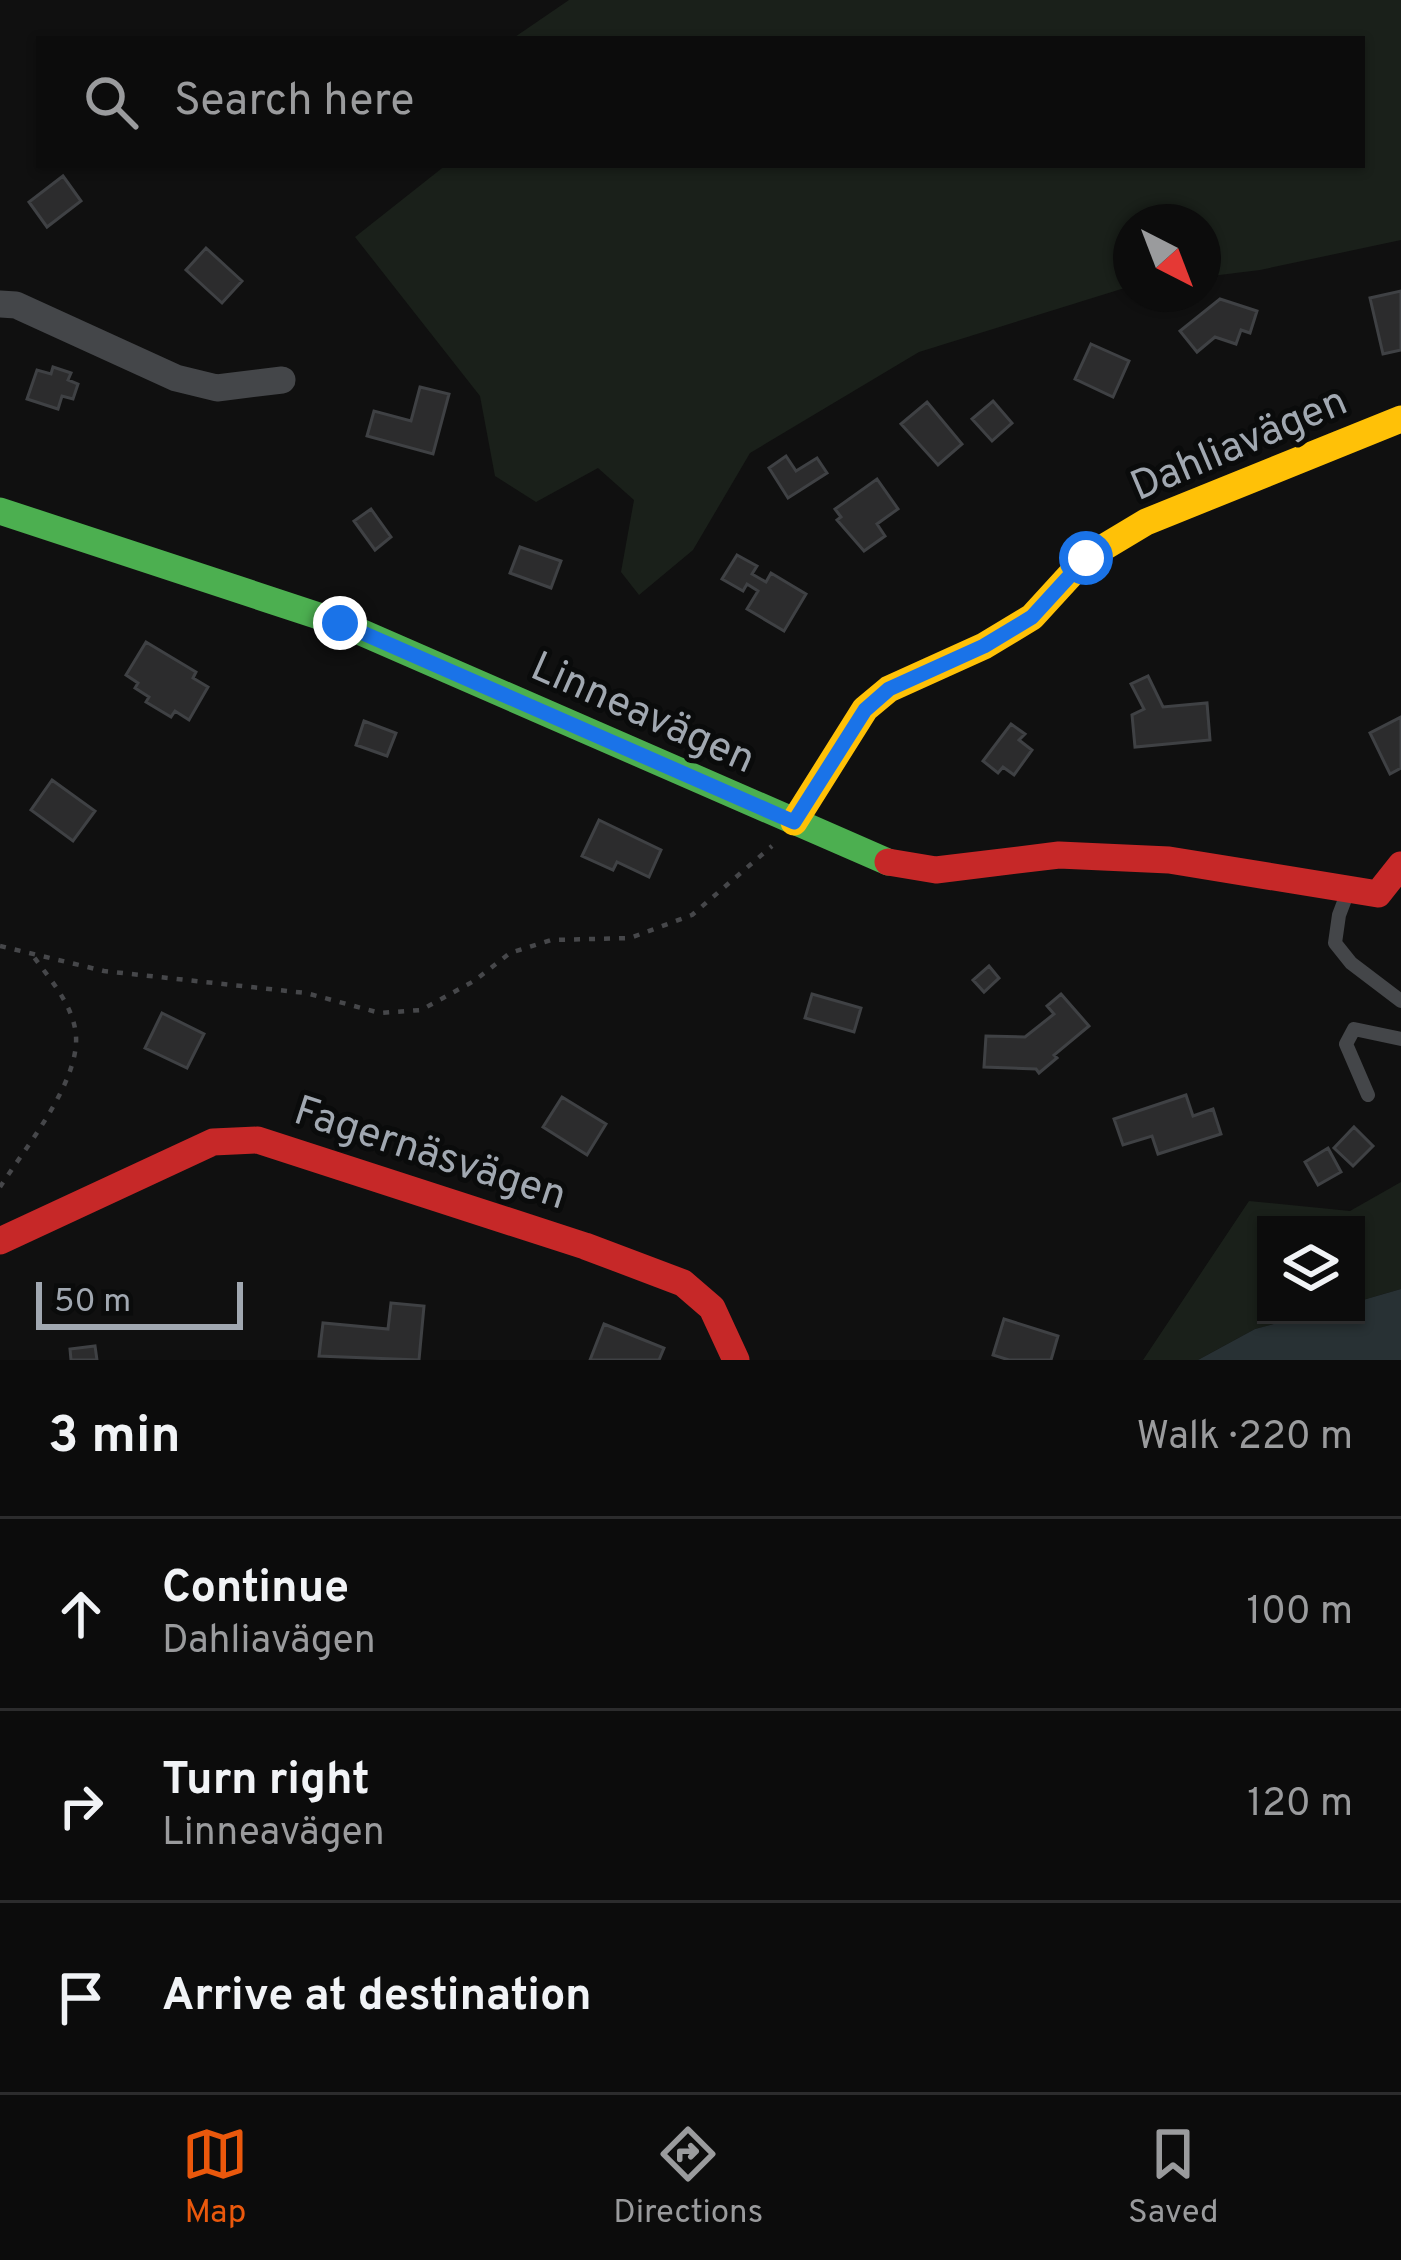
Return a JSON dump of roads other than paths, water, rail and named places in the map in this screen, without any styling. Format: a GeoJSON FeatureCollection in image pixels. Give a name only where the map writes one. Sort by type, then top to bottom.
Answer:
{"type":"FeatureCollection","features":[{"type":"Feature","properties":{"kind":"street"},"geometry":{"type":"LineString","coordinates":[[0,304],[16,305],[176,378],[218,388],[282,380]]}},
{"type":"Feature","properties":{"kind":"street","name":"Dahliavägen"},"geometry":{"type":"LineString","coordinates":[[794,822],[865,710],[889,689],[984,646],[1032,617],[1086,558],[1146,522],[1401,419]]}},
{"type":"Feature","properties":{"kind":"street","name":"Linneavägen"},"geometry":{"type":"LineString","coordinates":[[0,512],[340,623],[884,861],[936,870],[1059,855],[1169,860],[1349,890]]}},
{"type":"Feature","properties":{"kind":"street"},"geometry":{"type":"LineString","coordinates":[[1349,890],[1378,895],[1401,866]]}},
{"type":"Feature","properties":{"kind":"street","name":"Fagernäsvägen"},"geometry":{"type":"LineString","coordinates":[[0,1241],[214,1142],[258,1139],[585,1246],[682,1283],[712,1308],[736,1360]]}},
{"type":"Feature","properties":{"kind":"lane"},"geometry":{"type":"LineString","coordinates":[[1349,890],[1335,943],[1351,963],[1401,1001]]}},
{"type":"Feature","properties":{"kind":"lane"},"geometry":{"type":"LineString","coordinates":[[1368,1095],[1346,1044],[1354,1029],[1401,1039]]}}]}
